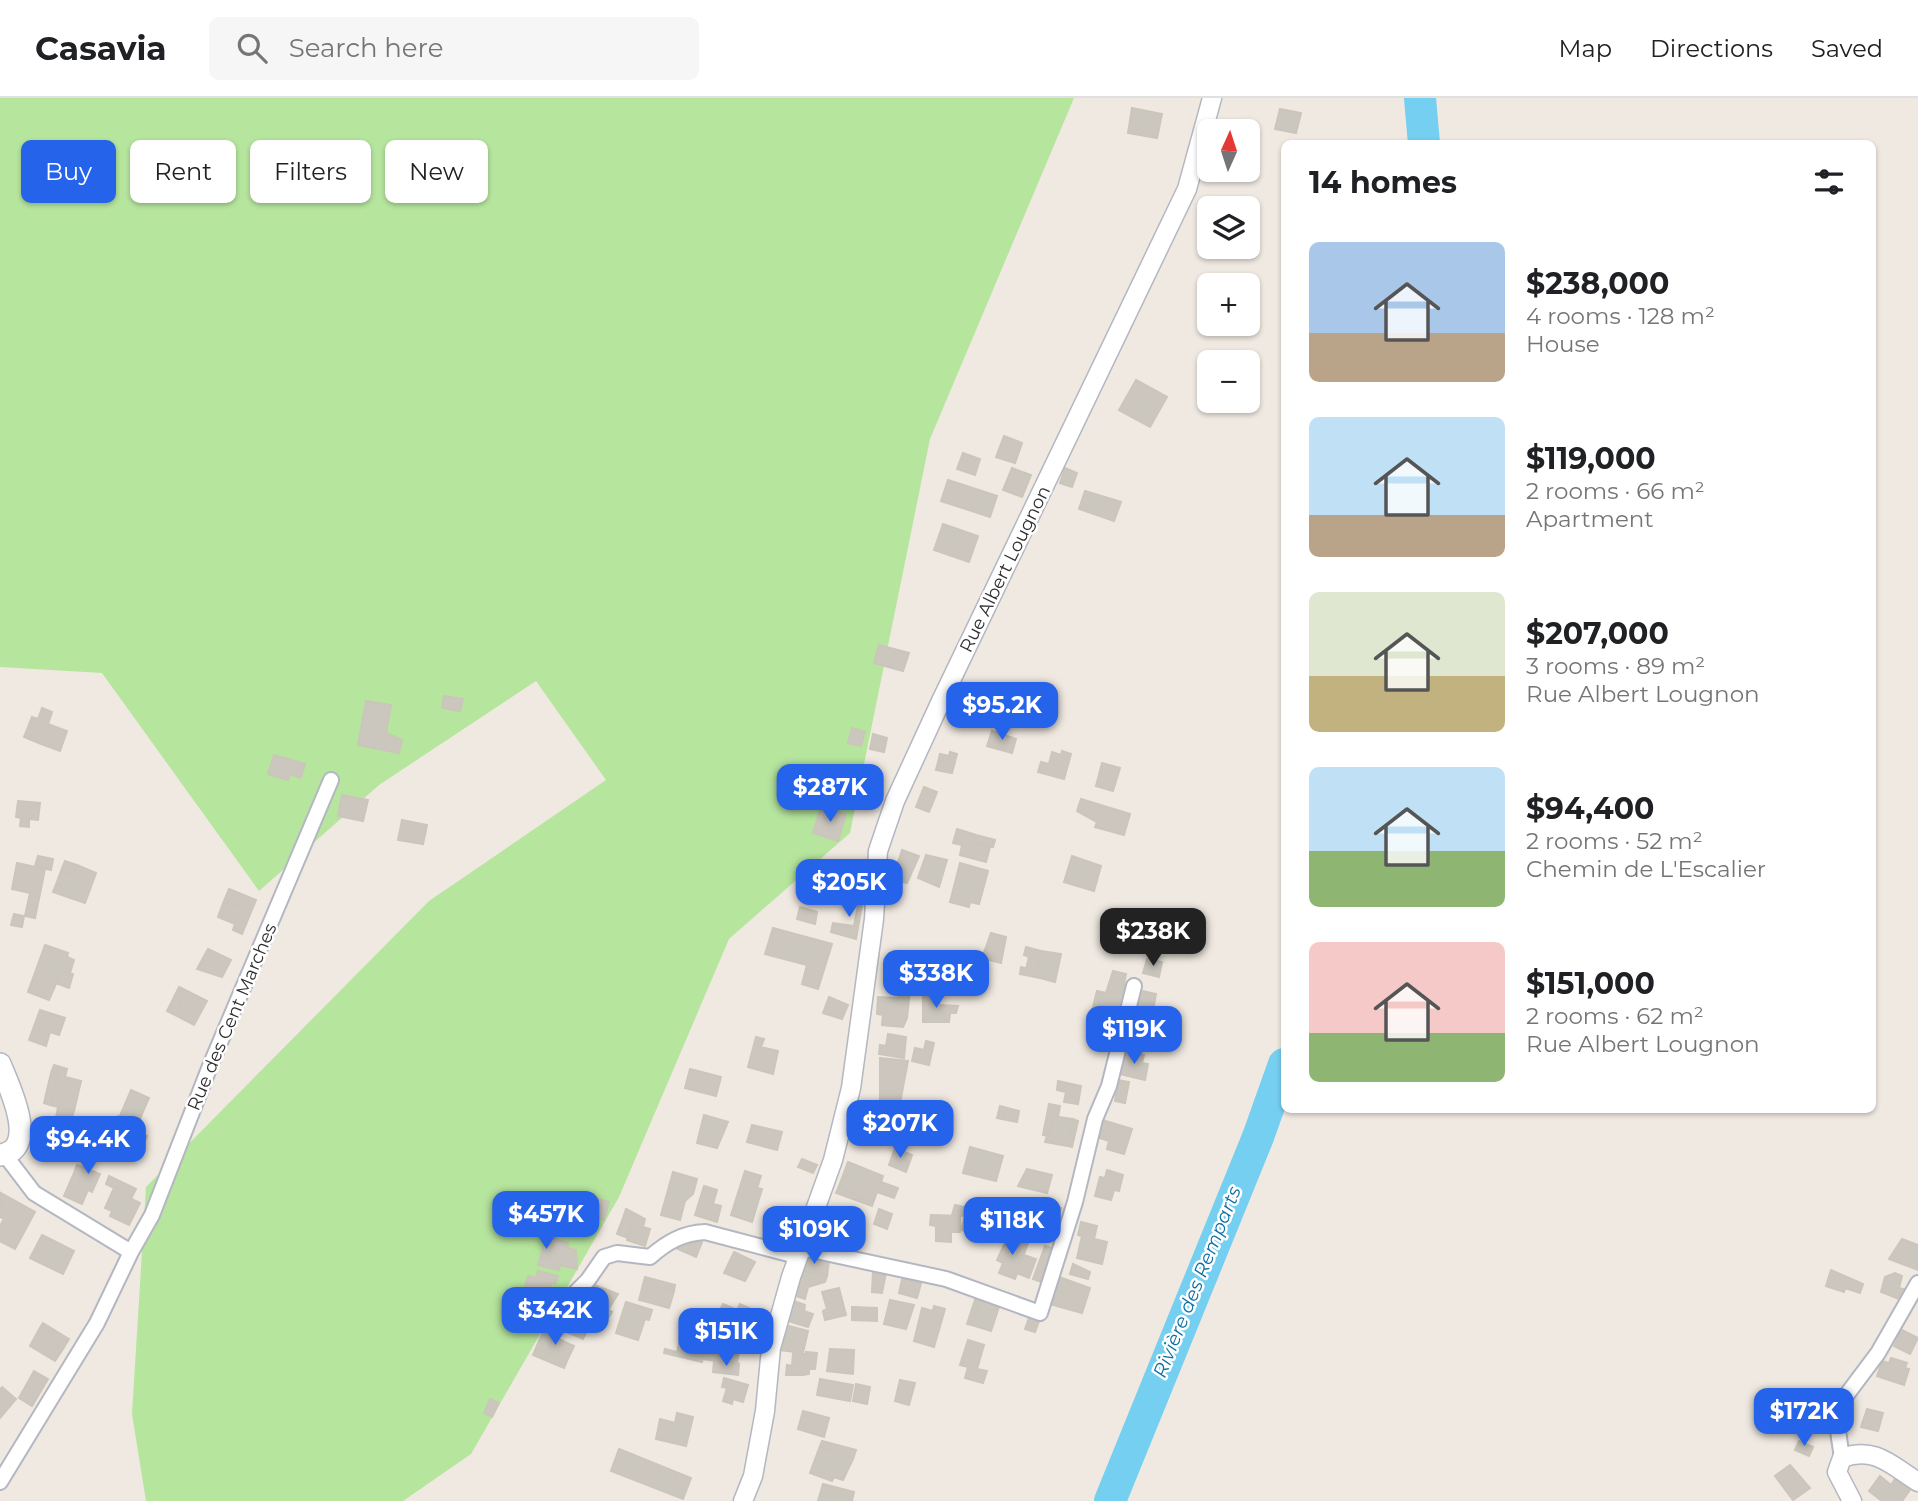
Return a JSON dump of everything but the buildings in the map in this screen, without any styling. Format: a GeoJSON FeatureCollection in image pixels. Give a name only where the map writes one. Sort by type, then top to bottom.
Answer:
{"type":"FeatureCollection","features":[{"type":"Feature","properties":{"kind":"main road"},"geometry":{"type":"LineString","coordinates":[[0,1064],[19,1114],[21,1129],[13,1147],[2,1155]]}},
{"type":"Feature","properties":{"kind":"street","name":"Rue Albert Lougnon"},"geometry":{"type":"LineString","coordinates":[[743,1501],[753,1476],[765,1411],[771,1348],[832,1160],[850,1088],[874,919],[877,851],[895,801],[1186,189],[1212,98]]}},
{"type":"Feature","properties":{"kind":"street","name":"Rue des Cent Marches"},"geometry":{"type":"LineString","coordinates":[[0,1482],[97,1323],[152,1214],[210,1066],[331,780]]}},
{"type":"Feature","properties":{"kind":"street"},"geometry":{"type":"LineString","coordinates":[[556,1311],[588,1279],[604,1257],[617,1252],[650,1257],[674,1239],[690,1233],[705,1232],[946,1279],[1040,1313],[1075,1202],[1095,1119],[1109,1086],[1134,986]]}},
{"type":"Feature","properties":{"kind":"street"},"geometry":{"type":"LineString","coordinates":[[2,1155],[34,1193],[131,1252]]}},
{"type":"Feature","properties":{"kind":"street"},"geometry":{"type":"LineString","coordinates":[[1852,1501],[1837,1472],[1842,1458],[1838,1431],[1842,1401],[1878,1353],[1918,1283]]}},
{"type":"Feature","properties":{"kind":"street"},"geometry":{"type":"LineString","coordinates":[[1842,1458],[1860,1452],[1876,1455],[1918,1482]]}},
{"type":"Feature","properties":{"kind":"green space"},"geometry":{"type":"Polygon","coordinates":[[[0,98],[1074,98],[930,439],[850,833],[729,939],[619,1197],[471,1454],[403,1501],[146,1501],[132,1414],[146,1187],[429,901],[606,780],[536,681],[379,785],[259,891],[102,673],[0,667],[0,98]]]}},
{"type":"Feature","properties":{"kind":"waterway","name":"Rivière des Remparts"},"geometry":{"type":"LineString","coordinates":[[1420,98],[1424,140]]}},
{"type":"Feature","properties":{"kind":"waterway","name":"Rivière des Remparts"},"geometry":{"type":"LineString","coordinates":[[1110,1501],[1258,1137],[1281,1072]]}}]}
